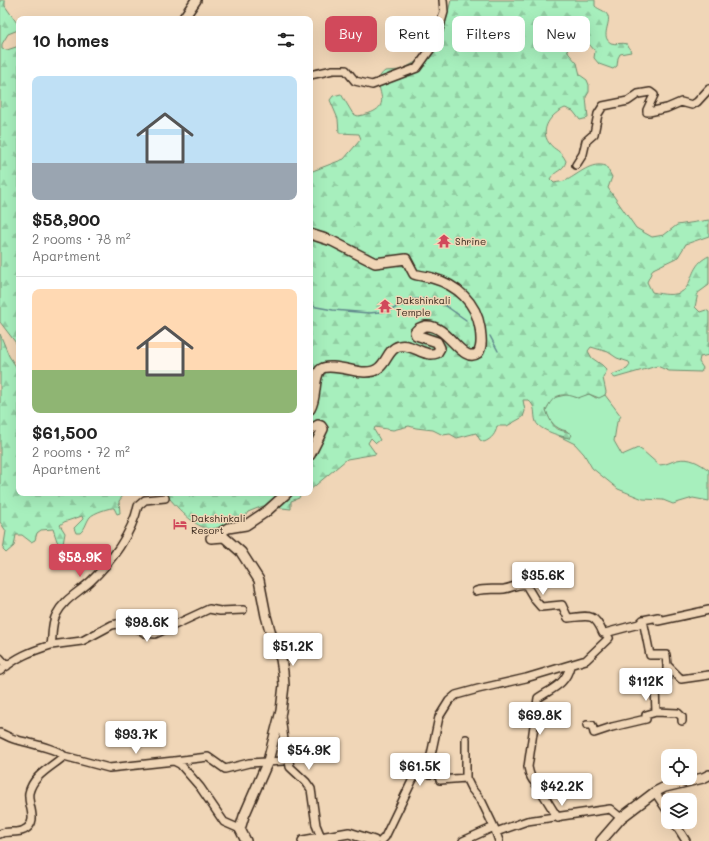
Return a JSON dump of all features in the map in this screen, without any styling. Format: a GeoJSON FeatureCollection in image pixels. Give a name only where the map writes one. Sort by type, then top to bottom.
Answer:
{"type":"FeatureCollection","features":[{"type":"Feature","properties":{"kind":"main road"},"geometry":{"type":"LineString","coordinates":[[185,16],[196,0]]}},
{"type":"Feature","properties":{"kind":"main road"},"geometry":{"type":"LineString","coordinates":[[313,235],[332,241],[375,263],[406,260],[414,274],[435,279],[458,292],[469,300],[474,308],[480,325],[481,341],[478,353],[468,355],[438,328],[430,326],[418,328],[415,332],[416,335],[437,342],[440,348],[437,353],[430,354],[415,347],[399,346],[394,349],[383,365],[375,371],[363,372],[333,367],[323,368],[319,372],[313,402]]}},
{"type":"Feature","properties":{"kind":"main road"},"geometry":{"type":"LineString","coordinates":[[313,428],[318,425],[321,426],[322,429],[313,448]]}},
{"type":"Feature","properties":{"kind":"main road"},"geometry":{"type":"LineString","coordinates":[[246,841],[240,830],[244,816],[268,761],[280,711],[284,685],[283,672],[281,659],[273,641],[266,616],[259,580],[241,552],[224,537],[211,538],[228,528],[246,525],[267,511],[284,496]]}},
{"type":"Feature","properties":{"kind":"main road"},"geometry":{"type":"LineString","coordinates":[[604,840],[621,818],[655,792],[665,787],[703,778],[709,775]]}},
{"type":"Feature","properties":{"kind":"main road"},"geometry":{"type":"LineString","coordinates":[[303,841],[321,837],[349,834],[374,841]]}},
{"type":"Feature","properties":{"kind":"street"},"geometry":{"type":"LineString","coordinates":[[313,74],[333,70],[346,70],[355,81],[372,85],[417,68],[435,43],[444,12],[443,0]]}},
{"type":"Feature","properties":{"kind":"street"},"geometry":{"type":"LineString","coordinates":[[576,165],[583,154],[586,141],[594,134],[598,114],[603,106],[628,101],[638,94],[650,92],[654,95],[647,110],[647,112],[649,112],[667,108],[680,102],[692,105],[697,102],[709,89]]}},
{"type":"Feature","properties":{"kind":"street"},"geometry":{"type":"LineString","coordinates":[[51,645],[53,624],[64,602],[92,580],[113,555],[135,518],[138,506],[145,500],[165,498]]}},
{"type":"Feature","properties":{"kind":"street"},"geometry":{"type":"LineString","coordinates":[[466,778],[440,780],[439,774],[425,774],[425,768],[431,755],[437,721],[449,701],[456,695],[570,666],[586,660],[609,638],[603,633],[596,618],[590,616],[568,618],[562,605],[541,606],[535,600],[526,585],[522,584],[505,589],[486,588],[476,591]]}},
{"type":"Feature","properties":{"kind":"street"},"geometry":{"type":"LineString","coordinates":[[0,671],[26,653],[51,645],[82,641],[112,625],[122,624],[134,626],[145,633],[155,634],[208,609],[220,611],[243,610]]}},
{"type":"Feature","properties":{"kind":"street"},"geometry":{"type":"LineString","coordinates":[[606,634],[639,624],[643,620],[658,617],[658,621],[667,621],[709,610]]}},
{"type":"Feature","properties":{"kind":"street"},"geometry":{"type":"LineString","coordinates":[[643,620],[650,655],[666,655],[667,684],[658,683],[655,688],[656,712]]}},
{"type":"Feature","properties":{"kind":"street"},"geometry":{"type":"LineString","coordinates":[[0,658],[7,666]]}},
{"type":"Feature","properties":{"kind":"street"},"geometry":{"type":"LineString","coordinates":[[667,665],[681,679],[709,675]]}},
{"type":"Feature","properties":{"kind":"street"},"geometry":{"type":"LineString","coordinates":[[558,818],[540,789],[534,784],[530,777],[528,767],[538,698],[560,684],[568,675],[570,666]]}},
{"type":"Feature","properties":{"kind":"street"},"geometry":{"type":"LineString","coordinates":[[280,711],[286,758],[289,761],[290,767],[311,788],[316,824],[321,837]]}},
{"type":"Feature","properties":{"kind":"street"},"geometry":{"type":"LineString","coordinates":[[587,725],[592,725],[594,733],[612,726],[646,719],[646,715],[656,712],[678,713],[682,717],[682,721]]}},
{"type":"Feature","properties":{"kind":"street"},"geometry":{"type":"LineString","coordinates":[[0,733],[17,740],[61,752],[64,756],[109,768],[208,757],[225,769],[249,763],[282,761],[286,758]]}},
{"type":"Feature","properties":{"kind":"street"},"geometry":{"type":"LineString","coordinates":[[466,739],[466,778],[471,788],[482,802],[499,841]]}},
{"type":"Feature","properties":{"kind":"street"},"geometry":{"type":"LineString","coordinates":[[0,834],[4,832],[24,830],[30,825],[32,815],[29,794],[32,786],[38,775],[64,756]]}},
{"type":"Feature","properties":{"kind":"street"},"geometry":{"type":"LineString","coordinates":[[174,761],[180,764],[200,787],[224,822],[240,830]]}},
{"type":"Feature","properties":{"kind":"street"},"geometry":{"type":"LineString","coordinates":[[381,841],[385,837],[416,774],[425,768]]}},
{"type":"Feature","properties":{"kind":"street"},"geometry":{"type":"LineString","coordinates":[[655,792],[661,801]]}},
{"type":"Feature","properties":{"kind":"street"},"geometry":{"type":"LineString","coordinates":[[463,841],[495,829],[527,821],[558,818],[610,809],[621,818]]}},
{"type":"Feature","properties":{"kind":"street"},"geometry":{"type":"LineString","coordinates":[[678,829],[686,841]]}},
{"type":"Feature","properties":{"kind":"green space"},"geometry":{"type":"Polygon","coordinates":[[[0,0],[5,0],[5,6],[16,22],[16,31],[8,34],[2,44],[2,49],[7,50],[16,47],[16,343],[0,322],[0,0]]]}},
{"type":"Feature","properties":{"kind":"green space"},"geometry":{"type":"Polygon","coordinates":[[[451,0],[595,0],[595,6],[604,11],[609,19],[606,34],[608,40],[613,44],[627,44],[631,52],[620,54],[617,66],[613,69],[599,64],[594,58],[595,51],[590,45],[590,16],[533,16],[533,52],[568,52],[577,63],[580,75],[587,80],[589,85],[589,92],[586,97],[588,118],[580,120],[573,111],[565,108],[555,114],[548,122],[545,132],[546,138],[553,148],[562,154],[566,161],[563,167],[550,179],[554,183],[562,182],[595,165],[606,166],[612,177],[608,188],[636,228],[652,237],[664,235],[677,225],[709,220],[709,236],[686,244],[678,257],[653,269],[647,282],[652,292],[668,294],[678,293],[685,289],[700,262],[709,256],[709,285],[698,293],[695,307],[700,312],[706,310],[709,312],[709,355],[700,357],[699,362],[703,368],[701,372],[669,371],[657,366],[615,378],[611,375],[627,369],[630,365],[629,362],[617,358],[608,352],[591,347],[588,351],[592,358],[607,370],[603,378],[606,392],[605,395],[599,398],[589,394],[578,398],[567,395],[559,396],[552,401],[546,410],[555,427],[571,434],[572,435],[570,438],[551,433],[541,428],[536,422],[533,405],[528,400],[523,400],[525,411],[523,417],[507,426],[497,426],[493,436],[484,442],[480,440],[476,433],[457,438],[450,434],[443,435],[433,430],[409,426],[393,430],[375,427],[374,430],[380,440],[376,443],[371,438],[368,443],[376,454],[347,459],[313,487],[313,171],[344,159],[361,139],[359,134],[339,133],[338,119],[330,100],[333,96],[341,94],[353,114],[358,116],[372,112],[379,108],[381,102],[379,83],[380,77],[385,71],[401,70],[427,56],[430,52],[444,52],[444,28],[451,0]]]}},
{"type":"Feature","properties":{"kind":"green space"},"geometry":{"type":"Polygon","coordinates":[[[0,334],[9,356],[16,366],[16,496],[123,496],[119,501],[120,513],[117,514],[114,508],[112,508],[95,514],[90,517],[84,529],[80,533],[76,533],[74,528],[83,519],[82,516],[64,522],[60,525],[65,533],[63,544],[60,545],[53,529],[41,530],[37,533],[35,540],[31,542],[22,535],[16,535],[14,546],[6,553],[3,550],[6,531],[0,522],[0,334]]]}},
{"type":"Feature","properties":{"kind":"green space"},"geometry":{"type":"Polygon","coordinates":[[[570,394],[575,397],[589,394],[596,398],[605,395],[621,416],[617,422],[614,441],[622,455],[638,448],[659,465],[686,459],[698,463],[709,470],[709,501],[693,498],[673,504],[663,500],[643,499],[618,489],[592,468],[584,454],[575,444],[559,436],[570,438],[567,431],[553,424],[549,418],[546,410],[552,398],[570,394]]]}},
{"type":"Feature","properties":{"kind":"green space"},"geometry":{"type":"Polygon","coordinates":[[[168,496],[300,496],[299,498],[291,501],[291,509],[263,506],[248,512],[241,522],[211,529],[198,525],[179,509],[168,496]]]}},
{"type":"Feature","properties":{"kind":"waterway"},"geometry":{"type":"LineString","coordinates":[[313,306],[333,310],[369,313],[390,311],[410,299],[436,299],[466,320]]}},
{"type":"Feature","properties":{"kind":"waterway"},"geometry":{"type":"LineString","coordinates":[[490,336],[498,351]]}},
{"type":"Feature","properties":{"kind":"place","name":"Shrine"},"geometry":{"type":"Point","coordinates":[444,241]}},
{"type":"Feature","properties":{"kind":"place","name":"Dakshinkali Temple"},"geometry":{"type":"Point","coordinates":[385,306]}},
{"type":"Feature","properties":{"kind":"place","name":"Dakshinkali Resort"},"geometry":{"type":"Point","coordinates":[180,524]}}]}
